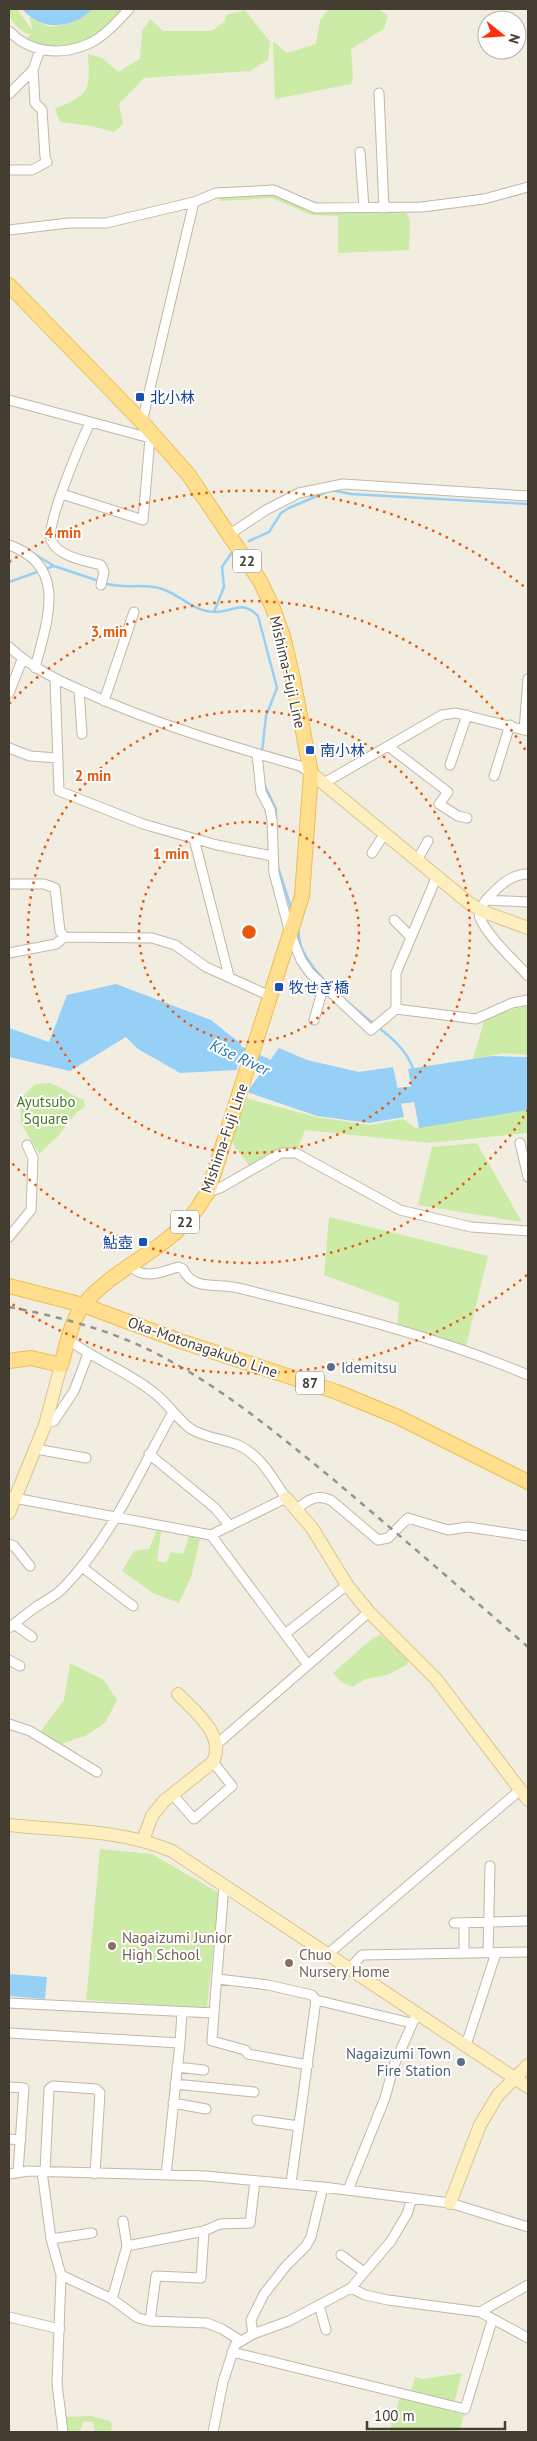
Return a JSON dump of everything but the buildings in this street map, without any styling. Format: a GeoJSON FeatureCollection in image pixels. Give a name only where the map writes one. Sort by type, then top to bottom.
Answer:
{"type":"FeatureCollection","features":[{"type":"Feature","properties":{"kind":"main road","name":"Mishima-Fuji Line"},"geometry":{"type":"LineString","coordinates":[[9,285],[142,422],[152,437],[188,474],[260,581],[283,636],[311,773],[305,879],[293,924],[208,1192],[193,1215],[172,1234],[130,1265],[83,1305]]}},
{"type":"Feature","properties":{"kind":"main road","name":"Oka-Motonagakubo Line"},"geometry":{"type":"LineString","coordinates":[[9,1286],[83,1305],[180,1341],[337,1392],[398,1417],[528,1482]]}},
{"type":"Feature","properties":{"kind":"main road","name":"22"},"geometry":{"type":"LineString","coordinates":[[61,1365],[74,1322],[83,1305]]}},
{"type":"Feature","properties":{"kind":"main road"},"geometry":{"type":"LineString","coordinates":[[9,1361],[31,1358],[61,1365]]}},
{"type":"Feature","properties":{"kind":"street"},"geometry":{"type":"LineString","coordinates":[[9,31],[22,42],[40,50],[58,52],[89,44],[114,25],[129,9]]}},
{"type":"Feature","properties":{"kind":"street"},"geometry":{"type":"LineString","coordinates":[[9,170],[32,170],[47,162],[44,157],[42,110],[35,104],[33,70],[40,50]]}},
{"type":"Feature","properties":{"kind":"street"},"geometry":{"type":"LineString","coordinates":[[9,94],[33,70]]}},
{"type":"Feature","properties":{"kind":"street"},"geometry":{"type":"LineString","coordinates":[[379,93],[384,208]]}},
{"type":"Feature","properties":{"kind":"street"},"geometry":{"type":"LineString","coordinates":[[360,152],[364,208]]}},
{"type":"Feature","properties":{"kind":"street"},"geometry":{"type":"LineString","coordinates":[[9,230],[70,223],[106,223],[194,202],[216,194],[274,190],[315,208],[384,208],[450,205],[484,199],[528,187]]}},
{"type":"Feature","properties":{"kind":"street"},"geometry":{"type":"LineString","coordinates":[[142,422],[194,202]]}},
{"type":"Feature","properties":{"kind":"street"},"geometry":{"type":"LineString","coordinates":[[9,400],[90,423],[152,437],[143,520],[62,494]]}},
{"type":"Feature","properties":{"kind":"street"},"geometry":{"type":"LineString","coordinates":[[90,423],[74,460],[51,528],[52,540],[59,549],[70,556],[101,566],[104,572],[101,585]]}},
{"type":"Feature","properties":{"kind":"street"},"geometry":{"type":"LineString","coordinates":[[230,534],[266,510],[299,492],[343,484],[528,496]]}},
{"type":"Feature","properties":{"kind":"street"},"geometry":{"type":"LineString","coordinates":[[9,545],[16,547],[41,567],[50,587],[49,608],[35,668]]}},
{"type":"Feature","properties":{"kind":"street"},"geometry":{"type":"LineString","coordinates":[[104,701],[134,612]]}},
{"type":"Feature","properties":{"kind":"street"},"geometry":{"type":"LineString","coordinates":[[9,648],[22,660],[35,668],[104,701],[151,720],[300,766],[324,783],[437,876],[483,905],[528,928]]}},
{"type":"Feature","properties":{"kind":"street"},"geometry":{"type":"LineString","coordinates":[[9,693],[22,660]]}},
{"type":"Feature","properties":{"kind":"street"},"geometry":{"type":"LineString","coordinates":[[55,679],[59,791],[143,824],[194,839],[272,856]]}},
{"type":"Feature","properties":{"kind":"street"},"geometry":{"type":"LineString","coordinates":[[324,783],[442,715],[456,713],[526,730],[528,679]]}},
{"type":"Feature","properties":{"kind":"street"},"geometry":{"type":"LineString","coordinates":[[79,690],[82,734]]}},
{"type":"Feature","properties":{"kind":"street"},"geometry":{"type":"LineString","coordinates":[[450,765],[467,715]]}},
{"type":"Feature","properties":{"kind":"street"},"geometry":{"type":"LineString","coordinates":[[494,776],[510,725]]}},
{"type":"Feature","properties":{"kind":"street"},"geometry":{"type":"LineString","coordinates":[[388,746],[448,792],[439,804],[458,816],[467,818]]}},
{"type":"Feature","properties":{"kind":"street"},"geometry":{"type":"LineString","coordinates":[[9,748],[30,756],[58,758]]}},
{"type":"Feature","properties":{"kind":"street"},"geometry":{"type":"LineString","coordinates":[[257,754],[261,792],[270,809],[272,820],[274,872],[293,924],[301,960],[310,973],[371,1030],[396,1009],[476,1019],[512,1004],[528,1000]]}},
{"type":"Feature","properties":{"kind":"street"},"geometry":{"type":"LineString","coordinates":[[372,853],[385,833]]}},
{"type":"Feature","properties":{"kind":"street"},"geometry":{"type":"LineString","coordinates":[[194,839],[230,976]]}},
{"type":"Feature","properties":{"kind":"street"},"geometry":{"type":"LineString","coordinates":[[417,860],[428,841]]}},
{"type":"Feature","properties":{"kind":"street"},"geometry":{"type":"LineString","coordinates":[[528,874],[518,874],[507,880],[483,905],[480,917],[494,938],[528,976]]}},
{"type":"Feature","properties":{"kind":"street"},"geometry":{"type":"LineString","coordinates":[[396,1009],[396,973],[437,876]]}},
{"type":"Feature","properties":{"kind":"street"},"geometry":{"type":"LineString","coordinates":[[9,884],[44,884],[55,888],[60,931],[64,937]]}},
{"type":"Feature","properties":{"kind":"street"},"geometry":{"type":"LineString","coordinates":[[483,905],[528,902]]}},
{"type":"Feature","properties":{"kind":"street"},"geometry":{"type":"LineString","coordinates":[[394,920],[411,937]]}},
{"type":"Feature","properties":{"kind":"street"},"geometry":{"type":"LineString","coordinates":[[9,953],[56,944],[64,937],[152,938],[175,945],[206,967],[230,976],[270,996]]}},
{"type":"Feature","properties":{"kind":"street"},"geometry":{"type":"LineString","coordinates":[[314,1020],[324,985]]}},
{"type":"Feature","properties":{"kind":"street"},"geometry":{"type":"LineString","coordinates":[[520,1143],[528,1177]]}},
{"type":"Feature","properties":{"kind":"street"},"geometry":{"type":"LineString","coordinates":[[9,1237],[31,1210],[33,1158],[27,1145]]}},
{"type":"Feature","properties":{"kind":"street"},"geometry":{"type":"LineString","coordinates":[[208,1192],[220,1188],[281,1154],[288,1152],[296,1153],[400,1210],[471,1227],[528,1231]]}},
{"type":"Feature","properties":{"kind":"street"},"geometry":{"type":"LineString","coordinates":[[130,1265],[136,1273],[146,1275],[178,1267],[183,1268],[191,1280],[206,1286],[226,1286],[261,1294],[422,1336],[528,1375]]}},
{"type":"Feature","properties":{"kind":"street"},"geometry":{"type":"LineString","coordinates":[[69,1340],[88,1354],[122,1371],[154,1392],[191,1429],[206,1436],[238,1445],[250,1452],[264,1466],[286,1498],[312,1528],[347,1585],[369,1612],[436,1679],[524,1795],[328,1954]]}},
{"type":"Feature","properties":{"kind":"street"},"geometry":{"type":"LineString","coordinates":[[45,1423],[54,1421],[64,1408],[74,1390],[88,1354]]}},
{"type":"Feature","properties":{"kind":"street"},"geometry":{"type":"LineString","coordinates":[[9,1513],[12,1497],[36,1449],[61,1365]]}},
{"type":"Feature","properties":{"kind":"street"},"geometry":{"type":"LineString","coordinates":[[32,1637],[11,1626],[38,1606],[53,1598],[82,1567],[118,1518],[149,1454],[173,1412]]}},
{"type":"Feature","properties":{"kind":"street"},"geometry":{"type":"LineString","coordinates":[[36,1449],[86,1458]]}},
{"type":"Feature","properties":{"kind":"street"},"geometry":{"type":"LineString","coordinates":[[149,1454],[215,1508],[230,1526]]}},
{"type":"Feature","properties":{"kind":"street"},"geometry":{"type":"LineString","coordinates":[[12,1497],[212,1535],[286,1498]]}},
{"type":"Feature","properties":{"kind":"street"},"geometry":{"type":"LineString","coordinates":[[296,1510],[316,1497],[325,1497],[378,1540],[388,1538],[408,1518],[448,1530],[468,1527],[528,1536]]}},
{"type":"Feature","properties":{"kind":"street"},"geometry":{"type":"LineString","coordinates":[[212,1535],[308,1665]]}},
{"type":"Feature","properties":{"kind":"street"},"geometry":{"type":"LineString","coordinates":[[9,1544],[14,1546],[30,1566]]}},
{"type":"Feature","properties":{"kind":"street"},"geometry":{"type":"LineString","coordinates":[[82,1567],[133,1606]]}},
{"type":"Feature","properties":{"kind":"street"},"geometry":{"type":"LineString","coordinates":[[285,1634],[347,1585]]}},
{"type":"Feature","properties":{"kind":"street"},"geometry":{"type":"LineString","coordinates":[[217,1744],[369,1612]]}},
{"type":"Feature","properties":{"kind":"street"},"geometry":{"type":"LineString","coordinates":[[9,1660],[20,1666]]}},
{"type":"Feature","properties":{"kind":"street"},"geometry":{"type":"LineString","coordinates":[[143,1840],[152,1816],[164,1801],[173,1796],[212,1762],[216,1756],[217,1744],[210,1729],[178,1694]]}},
{"type":"Feature","properties":{"kind":"street"},"geometry":{"type":"LineString","coordinates":[[9,1724],[30,1731],[97,1772]]}},
{"type":"Feature","properties":{"kind":"street"},"geometry":{"type":"LineString","coordinates":[[173,1796],[194,1819],[200,1814],[232,1786],[212,1762]]}},
{"type":"Feature","properties":{"kind":"street"},"geometry":{"type":"LineString","coordinates":[[9,1825],[98,1832],[143,1840],[185,1858],[350,1968],[414,2018],[466,2045],[528,2087]]}},
{"type":"Feature","properties":{"kind":"street"},"geometry":{"type":"LineString","coordinates":[[466,2045],[492,1953],[488,1923],[490,1866]]}},
{"type":"Feature","properties":{"kind":"street"},"geometry":{"type":"LineString","coordinates":[[224,1885],[212,2042],[245,2050],[248,2054],[308,2065]]}},
{"type":"Feature","properties":{"kind":"street"},"geometry":{"type":"LineString","coordinates":[[454,1923],[528,1921]]}},
{"type":"Feature","properties":{"kind":"street"},"geometry":{"type":"LineString","coordinates":[[464,1924],[464,1952]]}},
{"type":"Feature","properties":{"kind":"street"},"geometry":{"type":"LineString","coordinates":[[350,1968],[362,1955],[528,1952]]}},
{"type":"Feature","properties":{"kind":"street"},"geometry":{"type":"LineString","coordinates":[[218,1979],[268,1985],[312,1995],[316,2000],[414,2018]]}},
{"type":"Feature","properties":{"kind":"street"},"geometry":{"type":"LineString","coordinates":[[291,2183],[316,2000]]}},
{"type":"Feature","properties":{"kind":"street"},"geometry":{"type":"LineString","coordinates":[[9,2003],[182,2013],[214,2013]]}},
{"type":"Feature","properties":{"kind":"street"},"geometry":{"type":"LineString","coordinates":[[166,2174],[182,2013]]}},
{"type":"Feature","properties":{"kind":"street"},"geometry":{"type":"LineString","coordinates":[[348,2190],[385,2098],[394,2066],[414,2018]]}},
{"type":"Feature","properties":{"kind":"street"},"geometry":{"type":"LineString","coordinates":[[9,2033],[180,2043]]}},
{"type":"Feature","properties":{"kind":"street"},"geometry":{"type":"LineString","coordinates":[[450,2203],[480,2125],[498,2095],[528,2065]]}},
{"type":"Feature","properties":{"kind":"street"},"geometry":{"type":"LineString","coordinates":[[177,2067],[204,2070]]}},
{"type":"Feature","properties":{"kind":"street"},"geometry":{"type":"LineString","coordinates":[[175,2084],[254,2092]]}},
{"type":"Feature","properties":{"kind":"street"},"geometry":{"type":"LineString","coordinates":[[63,2432],[57,2384],[60,2275],[51,2239],[44,2171],[50,2089],[53,2086],[96,2089],[100,2093],[95,2174]]}},
{"type":"Feature","properties":{"kind":"street"},"geometry":{"type":"LineString","coordinates":[[9,2088],[24,2088],[21,2140],[13,2173],[44,2171],[95,2174],[166,2174],[323,2186],[450,2203],[528,2227]]}},
{"type":"Feature","properties":{"kind":"street"},"geometry":{"type":"LineString","coordinates":[[173,2103],[206,2109]]}},
{"type":"Feature","properties":{"kind":"street"},"geometry":{"type":"LineString","coordinates":[[257,2120],[299,2126]]}},
{"type":"Feature","properties":{"kind":"street"},"geometry":{"type":"LineString","coordinates":[[9,2139],[21,2140]]}},
{"type":"Feature","properties":{"kind":"street"},"geometry":{"type":"LineString","coordinates":[[126,2246],[204,2231],[220,2224],[250,2223],[255,2181]]}},
{"type":"Feature","properties":{"kind":"street"},"geometry":{"type":"LineString","coordinates":[[253,2334],[250,2320],[264,2294],[286,2266],[306,2246],[311,2237],[323,2186]]}},
{"type":"Feature","properties":{"kind":"street"},"geometry":{"type":"LineString","coordinates":[[213,2432],[223,2382],[234,2345],[253,2334],[289,2321],[351,2288],[392,2241],[407,2214],[412,2198]]}},
{"type":"Feature","properties":{"kind":"street"},"geometry":{"type":"LineString","coordinates":[[112,2299],[126,2246],[124,2221]]}},
{"type":"Feature","properties":{"kind":"street"},"geometry":{"type":"LineString","coordinates":[[150,2321],[156,2276],[201,2278],[204,2231]]}},
{"type":"Feature","properties":{"kind":"street"},"geometry":{"type":"LineString","coordinates":[[51,2239],[92,2233]]}},
{"type":"Feature","properties":{"kind":"street"},"geometry":{"type":"LineString","coordinates":[[340,2255],[364,2272]]}},
{"type":"Feature","properties":{"kind":"street"},"geometry":{"type":"LineString","coordinates":[[60,2275],[112,2299],[130,2314],[150,2321],[208,2323],[241,2341]]}},
{"type":"Feature","properties":{"kind":"street"},"geometry":{"type":"LineString","coordinates":[[480,2312],[528,2285]]}},
{"type":"Feature","properties":{"kind":"street"},"geometry":{"type":"LineString","coordinates":[[351,2288],[365,2295],[388,2300],[480,2312],[492,2321],[528,2338]]}},
{"type":"Feature","properties":{"kind":"street"},"geometry":{"type":"LineString","coordinates":[[319,2305],[326,2330]]}},
{"type":"Feature","properties":{"kind":"street"},"geometry":{"type":"LineString","coordinates":[[9,2317],[60,2329]]}},
{"type":"Feature","properties":{"kind":"street"},"geometry":{"type":"LineString","coordinates":[[232,2352],[465,2409],[492,2321]]}},
{"type":"Feature","properties":{"kind":"green space"},"geometry":{"type":"Polygon","coordinates":[[[9,9],[17,9],[33,31],[29,17],[49,27],[69,24],[87,9],[125,9],[86,45],[43,46],[26,39],[32,33],[27,34],[14,24],[9,14],[9,9]]]}},
{"type":"Feature","properties":{"kind":"green space"},"geometry":{"type":"Polygon","coordinates":[[[379,9],[388,16],[384,29],[351,49],[353,77],[351,84],[275,99],[273,41],[287,53],[316,44],[320,20],[328,10],[379,9]]]}},
{"type":"Feature","properties":{"kind":"green space"},"geometry":{"type":"Polygon","coordinates":[[[245,10],[270,42],[268,60],[250,71],[144,78],[119,104],[123,124],[114,132],[92,126],[60,122],[55,109],[81,95],[88,84],[88,54],[102,58],[118,72],[140,59],[142,31],[150,19],[163,31],[212,31],[225,21],[226,15],[245,10]]]}},
{"type":"Feature","properties":{"kind":"green space"},"geometry":{"type":"Polygon","coordinates":[[[274,185],[323,205],[405,209],[410,221],[409,250],[338,253],[338,216],[311,215],[272,198],[219,201],[222,193],[274,190],[274,185]]]}},
{"type":"Feature","properties":{"kind":"green space"},"geometry":{"type":"Polygon","coordinates":[[[528,1005],[528,1055],[504,1053],[473,1059],[485,1018],[528,1005]]]}},
{"type":"Feature","properties":{"kind":"green space","name":"Ayutsubo Square"},"geometry":{"type":"Polygon","coordinates":[[[50,1083],[84,1100],[85,1107],[77,1112],[58,1136],[39,1154],[21,1123],[20,1099],[35,1084],[50,1083]]]}},
{"type":"Feature","properties":{"kind":"green space"},"geometry":{"type":"Polygon","coordinates":[[[246,1098],[316,1117],[369,1125],[403,1119],[416,1128],[528,1110],[528,1133],[430,1143],[305,1130],[296,1153],[281,1153],[251,1168],[234,1146],[232,1138],[246,1098]]]}},
{"type":"Feature","properties":{"kind":"green space"},"geometry":{"type":"Polygon","coordinates":[[[477,1143],[522,1222],[418,1205],[432,1147],[477,1143]]]}},
{"type":"Feature","properties":{"kind":"green space"},"geometry":{"type":"Polygon","coordinates":[[[329,1217],[488,1256],[466,1346],[397,1330],[399,1303],[324,1275],[329,1217]]]}},
{"type":"Feature","properties":{"kind":"green space"},"geometry":{"type":"Polygon","coordinates":[[[157,1530],[161,1532],[157,1561],[166,1563],[171,1552],[183,1554],[189,1536],[200,1539],[191,1577],[179,1603],[153,1593],[122,1571],[134,1551],[149,1549],[157,1530]]]}},
{"type":"Feature","properties":{"kind":"green space"},"geometry":{"type":"Polygon","coordinates":[[[380,1635],[407,1656],[408,1664],[387,1675],[366,1679],[352,1687],[341,1682],[333,1673],[373,1638],[380,1635]]]}},
{"type":"Feature","properties":{"kind":"green space"},"geometry":{"type":"Polygon","coordinates":[[[70,1663],[104,1680],[117,1700],[105,1723],[85,1736],[61,1744],[41,1731],[64,1700],[70,1663]]]}},
{"type":"Feature","properties":{"kind":"green space"},"geometry":{"type":"Polygon","coordinates":[[[100,1849],[152,1854],[219,1893],[207,2008],[86,2000],[100,1849]]]}},
{"type":"Feature","properties":{"kind":"green space"},"geometry":{"type":"Polygon","coordinates":[[[462,2373],[454,2403],[411,2391],[415,2377],[422,2379],[462,2373]]]}},
{"type":"Feature","properties":{"kind":"green space"},"geometry":{"type":"Polygon","coordinates":[[[400,2397],[464,2415],[459,2432],[389,2432],[400,2397]]]}},
{"type":"Feature","properties":{"kind":"green space"},"geometry":{"type":"Polygon","coordinates":[[[91,2416],[110,2421],[112,2425],[111,2432],[95,2432],[93,2422],[84,2421],[79,2432],[66,2432],[66,2417],[91,2416]]]}},
{"type":"Feature","properties":{"kind":"water"},"geometry":{"type":"Polygon","coordinates":[[[22,9],[92,9],[76,21],[57,25],[38,21],[22,9]]]}},
{"type":"Feature","properties":{"kind":"water"},"geometry":{"type":"Polygon","coordinates":[[[116,984],[211,1020],[241,1044],[237,1070],[180,1073],[138,1049],[126,1037],[70,1071],[9,1057],[9,1028],[49,1042],[67,995],[116,984]]]}},
{"type":"Feature","properties":{"kind":"water"},"geometry":{"type":"Polygon","coordinates":[[[279,1048],[307,1060],[359,1072],[393,1067],[404,1117],[369,1123],[317,1116],[247,1092],[279,1048]]]}},
{"type":"Feature","properties":{"kind":"water"},"geometry":{"type":"Polygon","coordinates":[[[492,1056],[528,1057],[528,1110],[419,1128],[408,1069],[492,1056]]]}},
{"type":"Feature","properties":{"kind":"water"},"geometry":{"type":"Polygon","coordinates":[[[9,1974],[47,1977],[45,1999],[9,1996],[9,1974]]]}},
{"type":"Feature","properties":{"kind":"waterway"},"geometry":{"type":"LineString","coordinates":[[249,541],[269,532],[281,513],[289,508],[331,490],[351,494],[528,504]]}},
{"type":"Feature","properties":{"kind":"waterway"},"geometry":{"type":"LineString","coordinates":[[214,612],[224,587],[222,567],[233,551]]}},
{"type":"Feature","properties":{"kind":"waterway"},"geometry":{"type":"LineString","coordinates":[[31,552],[54,566],[99,581]]}},
{"type":"Feature","properties":{"kind":"waterway"},"geometry":{"type":"LineString","coordinates":[[9,582],[54,566]]}},
{"type":"Feature","properties":{"kind":"waterway"},"geometry":{"type":"LineString","coordinates":[[104,583],[119,586],[158,588],[202,610],[215,612],[242,607],[247,608],[258,616],[277,688],[266,716],[262,752]]}},
{"type":"Feature","properties":{"kind":"waterway"},"geometry":{"type":"LineString","coordinates":[[264,784],[276,809],[276,819]]}},
{"type":"Feature","properties":{"kind":"waterway"},"geometry":{"type":"LineString","coordinates":[[277,864],[292,911]]}},
{"type":"Feature","properties":{"kind":"waterway"},"geometry":{"type":"LineString","coordinates":[[298,928],[302,948],[315,970],[342,997],[396,1042],[411,1063],[414,1071]]}},
{"type":"Feature","properties":{"kind":"waterway","name":"Kise River"},"geometry":{"type":"LineString","coordinates":[[221,1046],[265,1066],[282,1080]]}},
{"type":"Feature","properties":{"kind":"waterway","name":"Kise River"},"geometry":{"type":"LineString","coordinates":[[378,1098],[435,1092]]}},
{"type":"Feature","properties":{"kind":"railway"},"geometry":{"type":"LineString","coordinates":[[9,1307],[68,1320],[107,1332],[163,1357],[208,1384],[272,1430],[334,1480],[528,1647]]}},
{"type":"Feature","properties":{"kind":"place","name":"北小林"},"geometry":{"type":"Point","coordinates":[140,397]}},
{"type":"Feature","properties":{"kind":"place","name":"南小林"},"geometry":{"type":"Point","coordinates":[310,750]}},
{"type":"Feature","properties":{"kind":"place","name":"牧せぎ橋"},"geometry":{"type":"Point","coordinates":[279,987]}},
{"type":"Feature","properties":{"kind":"place","name":"鮎壺"},"geometry":{"type":"Point","coordinates":[143,1242]}},
{"type":"Feature","properties":{"kind":"place","name":"Idemitsu"},"geometry":{"type":"Point","coordinates":[331,1367]}},
{"type":"Feature","properties":{"kind":"place","name":"Nagaizumi Junior High School"},"geometry":{"type":"Point","coordinates":[112,1946]}},
{"type":"Feature","properties":{"kind":"place","name":"Chuo Nursery Home"},"geometry":{"type":"Point","coordinates":[289,1963]}},
{"type":"Feature","properties":{"kind":"place","name":"Nagaizumi Town Fire Station"},"geometry":{"type":"Point","coordinates":[461,2062]}}]}
